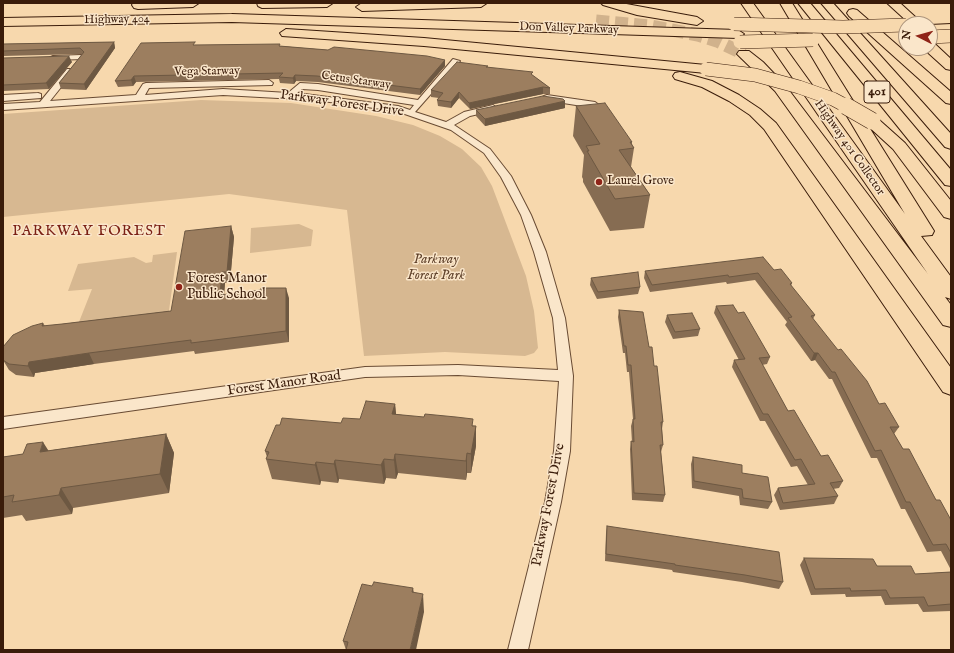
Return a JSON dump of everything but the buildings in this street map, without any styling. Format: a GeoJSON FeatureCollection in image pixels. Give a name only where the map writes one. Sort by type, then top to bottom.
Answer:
{"type":"FeatureCollection","features":[{"type":"Feature","properties":{"kind":"highway"},"geometry":{"type":"LineString","coordinates":[[248,4],[327,3]]}},
{"type":"Feature","properties":{"kind":"highway","name":"Highway 404"},"geometry":{"type":"LineString","coordinates":[[3,15],[344,8],[481,3]]}},
{"type":"Feature","properties":{"kind":"highway"},"geometry":{"type":"LineString","coordinates":[[607,3],[739,38],[780,88],[951,320]]}},
{"type":"Feature","properties":{"kind":"highway"},"geometry":{"type":"LineString","coordinates":[[739,3],[784,55]]}},
{"type":"Feature","properties":{"kind":"highway","name":"Highway 401 Collector"},"geometry":{"type":"LineString","coordinates":[[747,3],[951,292]]}},
{"type":"Feature","properties":{"kind":"highway"},"geometry":{"type":"LineString","coordinates":[[786,3],[920,224],[951,271]]}},
{"type":"Feature","properties":{"kind":"highway","name":"401"},"geometry":{"type":"LineString","coordinates":[[804,3],[951,181]]}},
{"type":"Feature","properties":{"kind":"highway","name":"401"},"geometry":{"type":"LineString","coordinates":[[827,3],[951,144]]}},
{"type":"Feature","properties":{"kind":"highway"},"geometry":{"type":"LineString","coordinates":[[842,3],[951,100]]}},
{"type":"Feature","properties":{"kind":"highway"},"geometry":{"type":"LineString","coordinates":[[884,3],[898,17]]}},
{"type":"Feature","properties":{"kind":"highway"},"geometry":{"type":"LineString","coordinates":[[893,3],[908,16]]}},
{"type":"Feature","properties":{"kind":"highway","name":"Highway 404"},"geometry":{"type":"LineString","coordinates":[[125,6],[197,4]]}},
{"type":"Feature","properties":{"kind":"highway"},"geometry":{"type":"LineString","coordinates":[[232,18],[290,15],[430,15],[596,21]]}},
{"type":"Feature","properties":{"kind":"highway","name":"Highway 404"},"geometry":{"type":"LineString","coordinates":[[3,22],[232,18]]}},
{"type":"Feature","properties":{"kind":"highway","name":"Don Valley Parkway"},"geometry":{"type":"LineString","coordinates":[[232,18],[739,38],[898,31]]}},
{"type":"Feature","properties":{"kind":"highway"},"geometry":{"type":"LineString","coordinates":[[670,44],[843,27],[898,25]]}},
{"type":"Feature","properties":{"kind":"highway"},"geometry":{"type":"LineString","coordinates":[[3,30],[199,26],[739,38],[898,37]]}},
{"type":"Feature","properties":{"kind":"highway"},"geometry":{"type":"LineString","coordinates":[[294,28],[580,44]]}},
{"type":"Feature","properties":{"kind":"highway"},"geometry":{"type":"LineString","coordinates":[[3,30],[207,31]]}},
{"type":"Feature","properties":{"kind":"highway"},"geometry":{"type":"LineString","coordinates":[[276,33],[424,42],[755,75],[799,87],[833,100],[872,121],[899,146],[951,213]]}},
{"type":"Feature","properties":{"kind":"highway"},"geometry":{"type":"LineString","coordinates":[[938,42],[951,52]]}},
{"type":"Feature","properties":{"kind":"highway"},"geometry":{"type":"LineString","coordinates":[[938,54],[951,66]]}},
{"type":"Feature","properties":{"kind":"highway"},"geometry":{"type":"LineString","coordinates":[[559,55],[648,68],[694,80],[734,98],[762,118],[786,148],[951,386]]}},
{"type":"Feature","properties":{"kind":"street"},"geometry":{"type":"LineString","coordinates":[[42,58],[81,57],[44,104]]}},
{"type":"Feature","properties":{"kind":"street"},"geometry":{"type":"LineString","coordinates":[[411,114],[456,61]]}},
{"type":"Feature","properties":{"kind":"street","name":"Vega Starway"},"geometry":{"type":"LineString","coordinates":[[139,97],[146,86],[269,83],[261,93]]}},
{"type":"Feature","properties":{"kind":"street","name":"Cetus Starway"},"geometry":{"type":"LineString","coordinates":[[291,95],[300,86],[420,103]]}},
{"type":"Feature","properties":{"kind":"street","name":"Parkway Forest Drive"},"geometry":{"type":"LineString","coordinates":[[3,108],[223,92],[291,95],[398,109],[448,125],[487,151],[506,176],[526,215],[540,252],[559,318],[566,376],[562,450],[553,502],[518,650]]}},
{"type":"Feature","properties":{"kind":"street"},"geometry":{"type":"LineString","coordinates":[[3,98],[50,95]]}},
{"type":"Feature","properties":{"kind":"street"},"geometry":{"type":"LineString","coordinates":[[535,99],[550,98],[595,105]]}},
{"type":"Feature","properties":{"kind":"street"},"geometry":{"type":"LineString","coordinates":[[448,125],[467,114],[506,105]]}},
{"type":"Feature","properties":{"kind":"street","name":"Forest Manor Road"},"geometry":{"type":"LineString","coordinates":[[3,423],[365,372],[458,370],[566,376]]}},
{"type":"Feature","properties":{"kind":"green space","name":"Parkway Forest Park"},"geometry":{"type":"Polygon","coordinates":[[[201,100],[291,103],[376,116],[413,125],[440,136],[462,149],[481,167],[492,186],[526,276],[534,311],[538,348],[534,353],[525,356],[445,352],[364,356],[347,210],[229,194],[3,217],[3,114],[201,100]]]}},
{"type":"Feature","properties":{"kind":"green space"},"geometry":{"type":"Polygon","coordinates":[[[299,224],[313,230],[311,246],[250,253],[251,228],[299,224]]]}},
{"type":"Feature","properties":{"kind":"green space"},"geometry":{"type":"Polygon","coordinates":[[[177,252],[168,318],[77,327],[92,289],[68,291],[78,264],[134,257],[146,263],[152,262],[153,255],[177,252]]]}},
{"type":"Feature","properties":{"kind":"tunnel"},"geometry":{"type":"LineString","coordinates":[[596,21],[650,26],[698,35],[717,41],[744,54]]}},
{"type":"Feature","properties":{"kind":"place","name":"Laurel Grove"},"geometry":{"type":"Point","coordinates":[599,182]}},
{"type":"Feature","properties":{"kind":"place","name":"Forest Manor Public School"},"geometry":{"type":"Point","coordinates":[179,287]}},
{"type":"Feature","properties":{"kind":"district","name":"PARKWAY FOREST"},"geometry":{"type":"Point","coordinates":[89,232]}}]}
